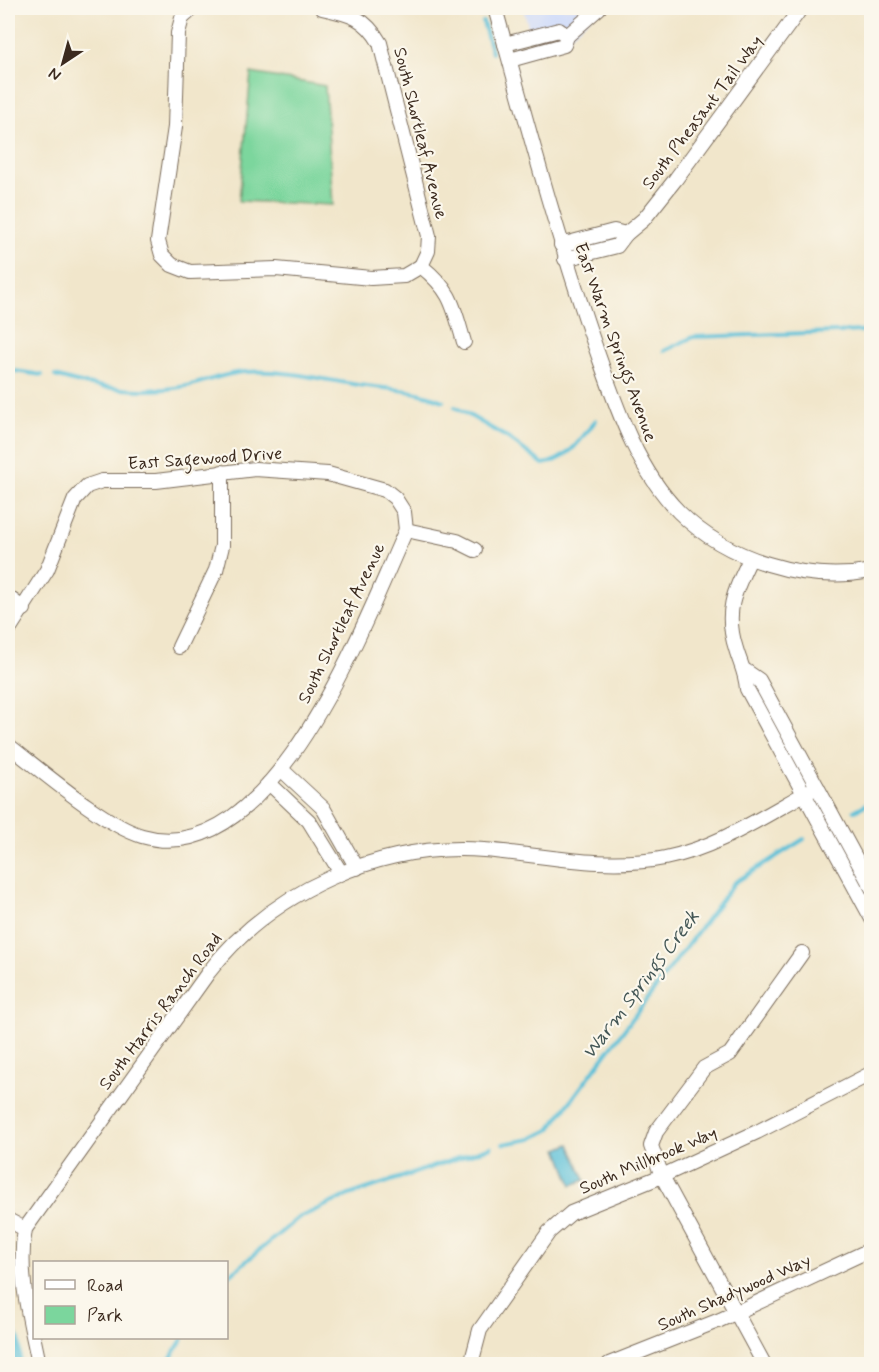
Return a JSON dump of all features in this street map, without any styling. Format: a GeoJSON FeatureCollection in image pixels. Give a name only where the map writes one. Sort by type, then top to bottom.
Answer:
{"type":"FeatureCollection","features":[{"type":"Feature","properties":{"kind":"street"},"geometry":{"type":"LineString","coordinates":[[193,8],[182,18],[178,33],[175,127],[158,241],[162,255],[172,265],[190,272],[276,269],[371,278],[404,276],[420,266],[440,281],[450,297],[464,342]]}},
{"type":"Feature","properties":{"kind":"street","name":"South Shortleaf Avenue"},"geometry":{"type":"LineString","coordinates":[[322,8],[357,17],[371,27],[380,44],[429,236],[428,251],[420,266]]}},
{"type":"Feature","properties":{"kind":"street","name":"East Warm Springs Avenue"},"geometry":{"type":"LineString","coordinates":[[495,8],[565,259],[614,399],[646,469],[679,512],[714,539],[750,559],[794,570],[828,574],[872,571]]}},
{"type":"Feature","properties":{"kind":"street"},"geometry":{"type":"LineString","coordinates":[[510,60],[564,45],[567,36],[599,8]]}},
{"type":"Feature","properties":{"kind":"street","name":"South Pheasant Tail Way"},"geometry":{"type":"LineString","coordinates":[[565,259],[617,246],[626,234],[644,219],[801,8]]}},
{"type":"Feature","properties":{"kind":"street"},"geometry":{"type":"LineString","coordinates":[[505,44],[559,30],[567,36]]}},
{"type":"Feature","properties":{"kind":"street"},"geometry":{"type":"LineString","coordinates":[[561,245],[614,231],[626,234]]}},
{"type":"Feature","properties":{"kind":"street","name":"East Sagewood Drive"},"geometry":{"type":"LineString","coordinates":[[24,609],[46,570],[75,499],[87,486],[102,481],[156,481],[255,469],[294,470],[361,482],[385,490],[395,498],[404,512],[406,530]]}},
{"type":"Feature","properties":{"kind":"street"},"geometry":{"type":"LineString","coordinates":[[179,647],[216,570],[222,546],[222,472]]}},
{"type":"Feature","properties":{"kind":"street"},"geometry":{"type":"LineString","coordinates":[[406,530],[457,541],[475,550]]}},
{"type":"Feature","properties":{"kind":"street","name":"South Shortleaf Avenue"},"geometry":{"type":"LineString","coordinates":[[8,745],[109,820],[129,832],[143,837],[173,840],[201,836],[224,825],[269,783],[307,732],[347,661],[406,530]]}},
{"type":"Feature","properties":{"kind":"street"},"geometry":{"type":"LineString","coordinates":[[750,559],[731,601],[730,626],[737,652],[746,671],[747,689],[872,888]]}},
{"type":"Feature","properties":{"kind":"street"},"geometry":{"type":"LineString","coordinates":[[8,597],[24,609],[8,631]]}},
{"type":"Feature","properties":{"kind":"street"},"geometry":{"type":"LineString","coordinates":[[281,769],[323,808],[357,867]]}},
{"type":"Feature","properties":{"kind":"street"},"geometry":{"type":"LineString","coordinates":[[269,783],[309,821],[341,873]]}},
{"type":"Feature","properties":{"kind":"street"},"geometry":{"type":"LineString","coordinates":[[811,790],[866,897],[872,919]]}},
{"type":"Feature","properties":{"kind":"street","name":"South Harris Ranch Road"},"geometry":{"type":"LineString","coordinates":[[25,1228],[223,953],[242,934],[287,900],[357,867],[442,850],[481,850],[596,862],[665,858],[702,847],[731,834],[811,790]]}},
{"type":"Feature","properties":{"kind":"street"},"geometry":{"type":"LineString","coordinates":[[764,1365],[663,1176],[652,1152],[651,1140],[704,1068],[730,1054],[802,953]]}},
{"type":"Feature","properties":{"kind":"street","name":"South Millbrook Way"},"geometry":{"type":"LineString","coordinates":[[471,1365],[480,1330],[549,1232],[571,1213],[663,1176],[872,1073]]}},
{"type":"Feature","properties":{"kind":"street"},"geometry":{"type":"LineString","coordinates":[[8,1220],[25,1228],[20,1255],[33,1335]]}},
{"type":"Feature","properties":{"kind":"street","name":"South Shadywood Way"},"geometry":{"type":"LineString","coordinates":[[609,1365],[737,1313],[872,1249]]}},
{"type":"Feature","properties":{"kind":"street"},"geometry":{"type":"LineString","coordinates":[[34,1339],[39,1365]]}},
{"type":"Feature","properties":{"kind":"shaded area"},"geometry":{"type":"Polygon","coordinates":[[[523,8],[601,8],[572,34],[534,46],[523,8]]]}},
{"type":"Feature","properties":{"kind":"green space"},"geometry":{"type":"Polygon","coordinates":[[[251,73],[325,86],[333,205],[239,201],[251,73]]]}},
{"type":"Feature","properties":{"kind":"water"},"geometry":{"type":"Polygon","coordinates":[[[570,1144],[585,1180],[572,1185],[558,1149],[570,1144]]]}},
{"type":"Feature","properties":{"kind":"waterway"},"geometry":{"type":"LineString","coordinates":[[483,22],[492,53]]}},
{"type":"Feature","properties":{"kind":"waterway"},"geometry":{"type":"LineString","coordinates":[[664,351],[693,337],[865,331],[872,319]]}},
{"type":"Feature","properties":{"kind":"waterway"},"geometry":{"type":"LineString","coordinates":[[8,370],[42,375]]}},
{"type":"Feature","properties":{"kind":"waterway"},"geometry":{"type":"LineString","coordinates":[[55,376],[103,387],[154,390],[186,386],[237,373],[258,371],[301,375],[411,392],[443,401]]}},
{"type":"Feature","properties":{"kind":"waterway"},"geometry":{"type":"LineString","coordinates":[[455,407],[508,438],[543,464],[560,459],[567,454],[596,420]]}},
{"type":"Feature","properties":{"kind":"waterway"},"geometry":{"type":"LineString","coordinates":[[854,811],[872,801]]}},
{"type":"Feature","properties":{"kind":"waterway","name":"Warm Springs Creek"},"geometry":{"type":"LineString","coordinates":[[503,1144],[531,1139],[549,1130],[734,883],[804,839]]}},
{"type":"Feature","properties":{"kind":"waterway","name":"Warm Springs Creek"},"geometry":{"type":"LineString","coordinates":[[228,1276],[298,1218],[349,1195],[491,1147]]}},
{"type":"Feature","properties":{"kind":"waterway"},"geometry":{"type":"LineString","coordinates":[[8,1330],[15,1340],[16,1364]]}},
{"type":"Feature","properties":{"kind":"waterway","name":"Warm Springs Creek"},"geometry":{"type":"LineString","coordinates":[[167,1364],[182,1339]]}}]}
